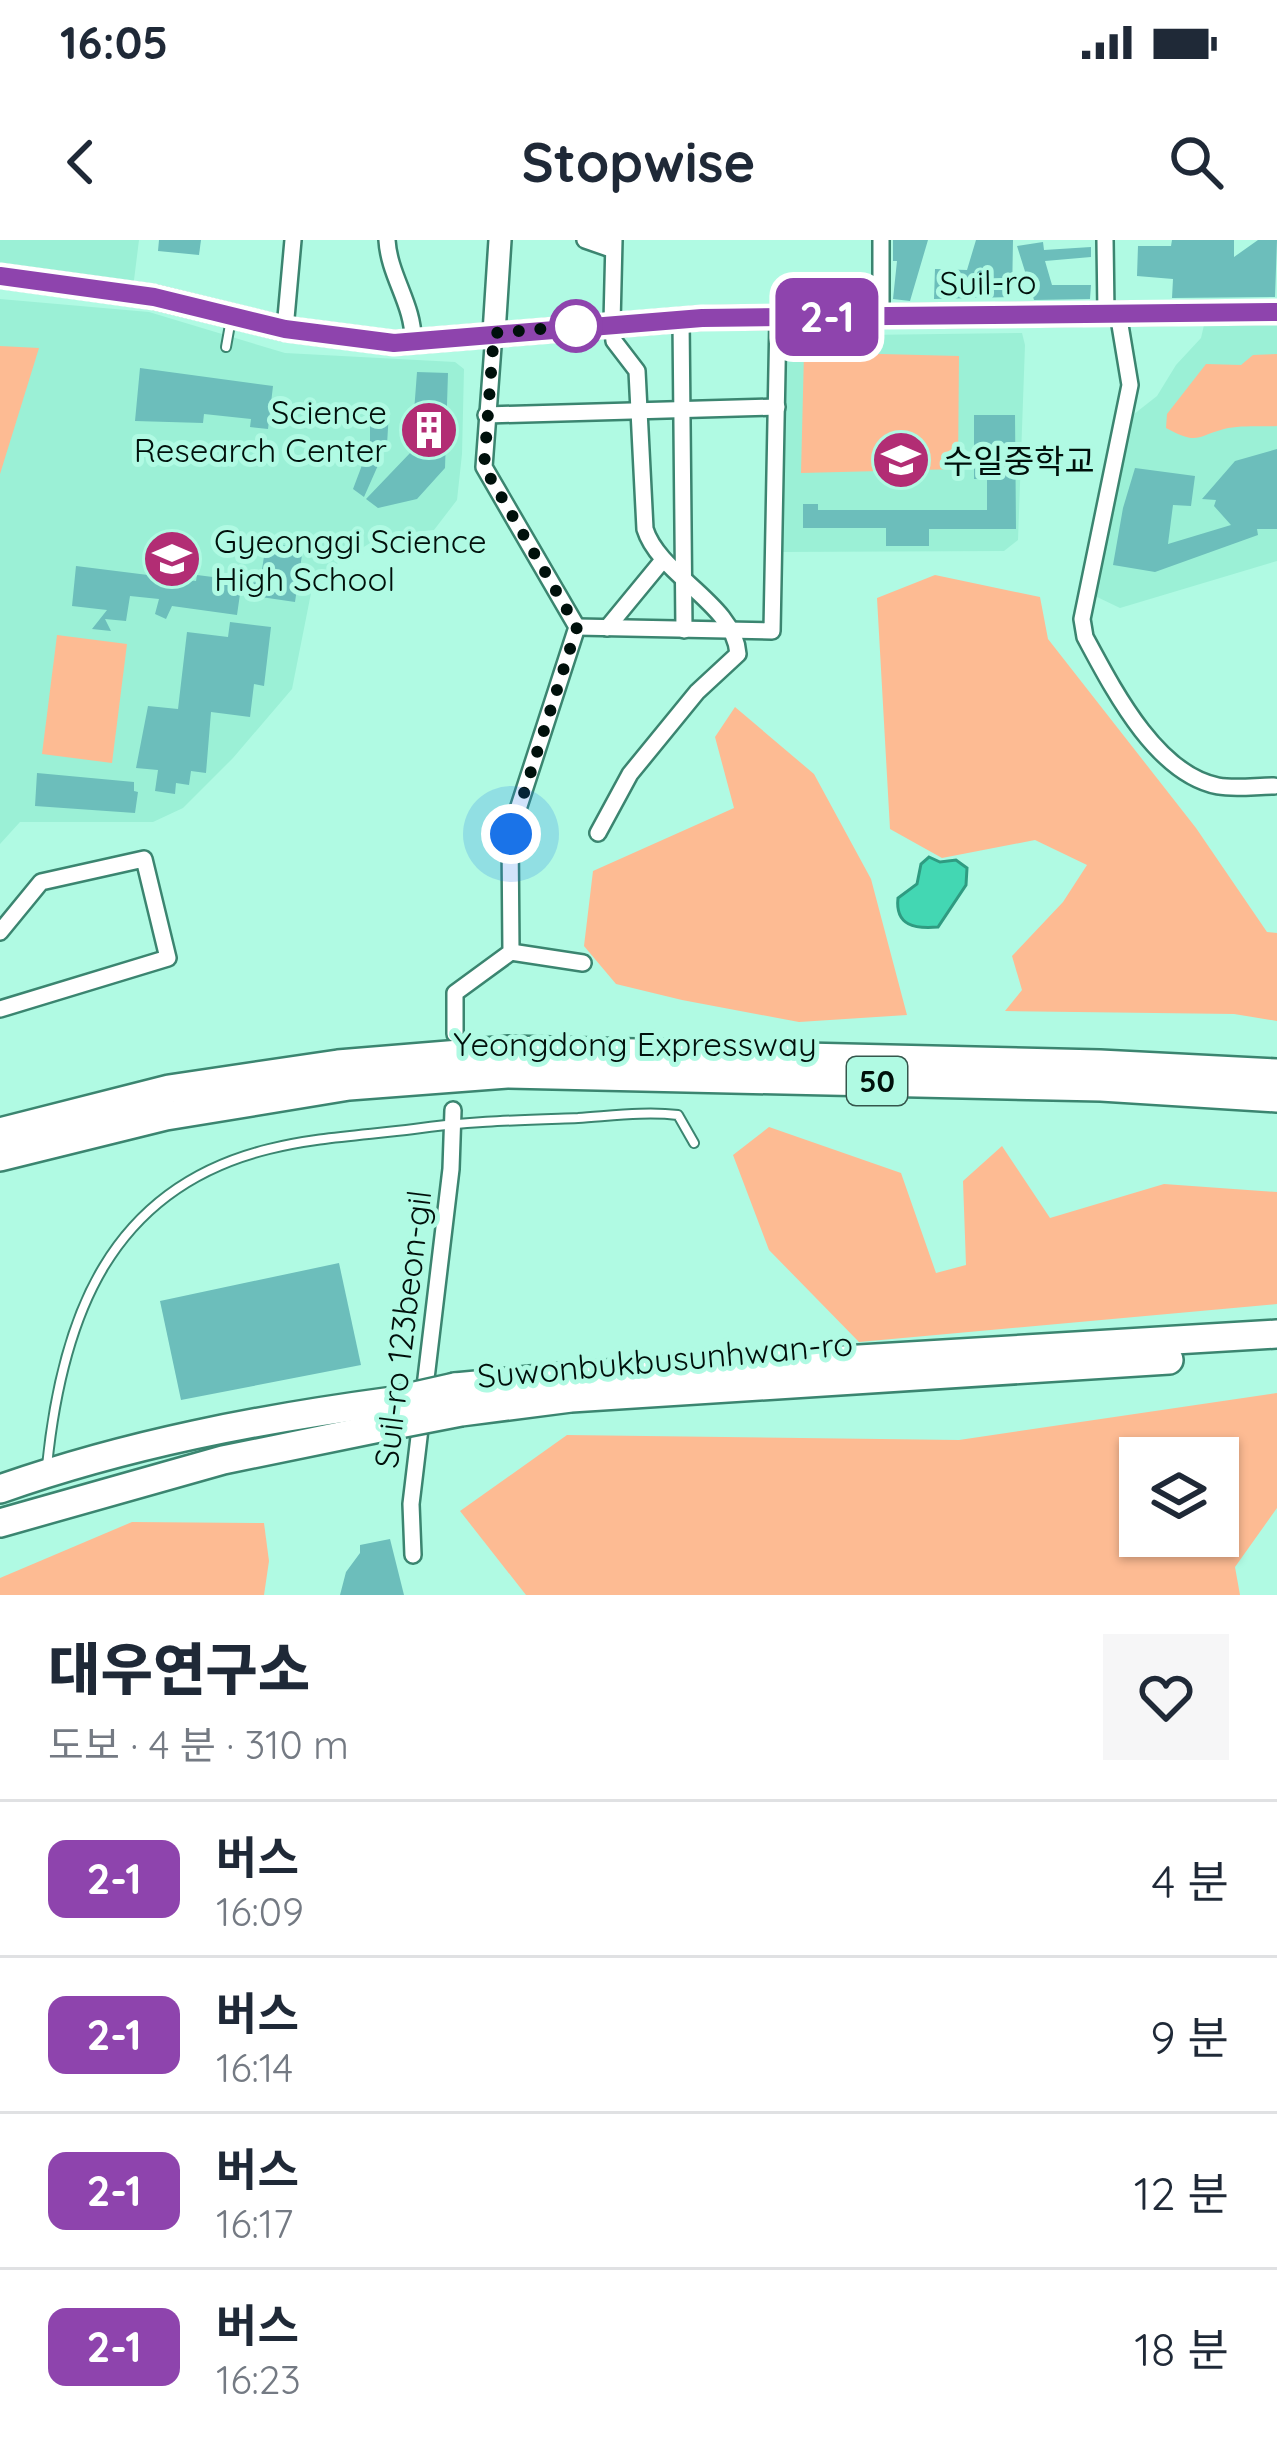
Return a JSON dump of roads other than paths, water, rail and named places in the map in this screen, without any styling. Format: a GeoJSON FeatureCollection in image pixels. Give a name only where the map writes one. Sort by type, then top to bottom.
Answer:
{"type":"FeatureCollection","features":[{"type":"Feature","properties":{"kind":"highway","name":"Yeongdong Expressway"},"geometry":{"type":"LineString","coordinates":[[0,1132],[169,1089],[338,1064],[508,1051],[1100,1064],[1277,1073]]}},
{"type":"Feature","properties":{"kind":"highway","name":"Yeongdong Expressway"},"geometry":{"type":"LineString","coordinates":[[0,1157],[166,1116],[350,1086],[507,1074],[1101,1087],[1277,1098]]}},
{"type":"Feature","properties":{"kind":"highway","name":"Suwonbukbusunhwan-ro"},"geometry":{"type":"LineString","coordinates":[[0,1523],[393,1413],[458,1400],[571,1398],[1275,1341]]}},
{"type":"Feature","properties":{"kind":"highway","name":"Suwonbukbusunhwan-ro"},"geometry":{"type":"LineString","coordinates":[[0,1489],[217,1430],[393,1413]]}},
{"type":"Feature","properties":{"kind":"street"},"geometry":{"type":"LineString","coordinates":[[285,329],[293,240]]}},
{"type":"Feature","properties":{"kind":"street"},"geometry":{"type":"LineString","coordinates":[[387,240],[392,274],[413,322],[413,341]]}},
{"type":"Feature","properties":{"kind":"street"},"geometry":{"type":"LineString","coordinates":[[500,240],[484,467],[577,627],[511,834],[511,952]]}},
{"type":"Feature","properties":{"kind":"street"},"geometry":{"type":"LineString","coordinates":[[585,240],[613,245],[614,341],[637,371],[649,542],[731,630],[738,654],[697,692],[630,774],[598,833]]}},
{"type":"Feature","properties":{"kind":"street"},"geometry":{"type":"LineString","coordinates":[[881,240],[881,316]]}},
{"type":"Feature","properties":{"kind":"street"},"geometry":{"type":"LineString","coordinates":[[1106,240],[1112,313],[1130,385],[1082,619],[1085,637],[1146,734],[1173,767],[1221,787],[1274,785]]}},
{"type":"Feature","properties":{"kind":"street","name":"Suil-ro"},"geometry":{"type":"LineString","coordinates":[[0,276],[154,297],[285,329],[394,343],[680,319],[1277,312]]}},
{"type":"Feature","properties":{"kind":"street"},"geometry":{"type":"LineString","coordinates":[[577,627],[772,631],[778,317]]}},
{"type":"Feature","properties":{"kind":"street"},"geometry":{"type":"LineString","coordinates":[[680,319],[684,629]]}},
{"type":"Feature","properties":{"kind":"street"},"geometry":{"type":"LineString","coordinates":[[485,415],[777,407]]}},
{"type":"Feature","properties":{"kind":"street"},"geometry":{"type":"LineString","coordinates":[[607,628],[663,560]]}},
{"type":"Feature","properties":{"kind":"street"},"geometry":{"type":"LineString","coordinates":[[0,932],[41,882],[144,859],[168,958],[0,1009]]}},
{"type":"Feature","properties":{"kind":"street"},"geometry":{"type":"LineString","coordinates":[[455,1034],[455,993],[511,952],[583,963]]}},
{"type":"Feature","properties":{"kind":"street","name":"Suil-ro 123beon-gil"},"geometry":{"type":"LineString","coordinates":[[413,1555],[411,1504],[451,1169],[452,1117]]}},
{"type":"Feature","properties":{"kind":"lane"},"geometry":{"type":"LineString","coordinates":[[226,347],[232,314]]}},
{"type":"Feature","properties":{"kind":"lane"},"geometry":{"type":"LineString","coordinates":[[46,1473],[64,1355],[82,1302],[111,1251],[151,1207],[207,1169],[271,1148],[452,1117],[678,1115],[694,1143]]}},
{"type":"Feature","properties":{"kind":"place","name":"Science Research Center"},"geometry":{"type":"Point","coordinates":[429,430]}},
{"type":"Feature","properties":{"kind":"place","name":"수일중학교"},"geometry":{"type":"Point","coordinates":[901,460]}},
{"type":"Feature","properties":{"kind":"place","name":"Gyeonggi Science High School"},"geometry":{"type":"Point","coordinates":[172,559]}}]}
